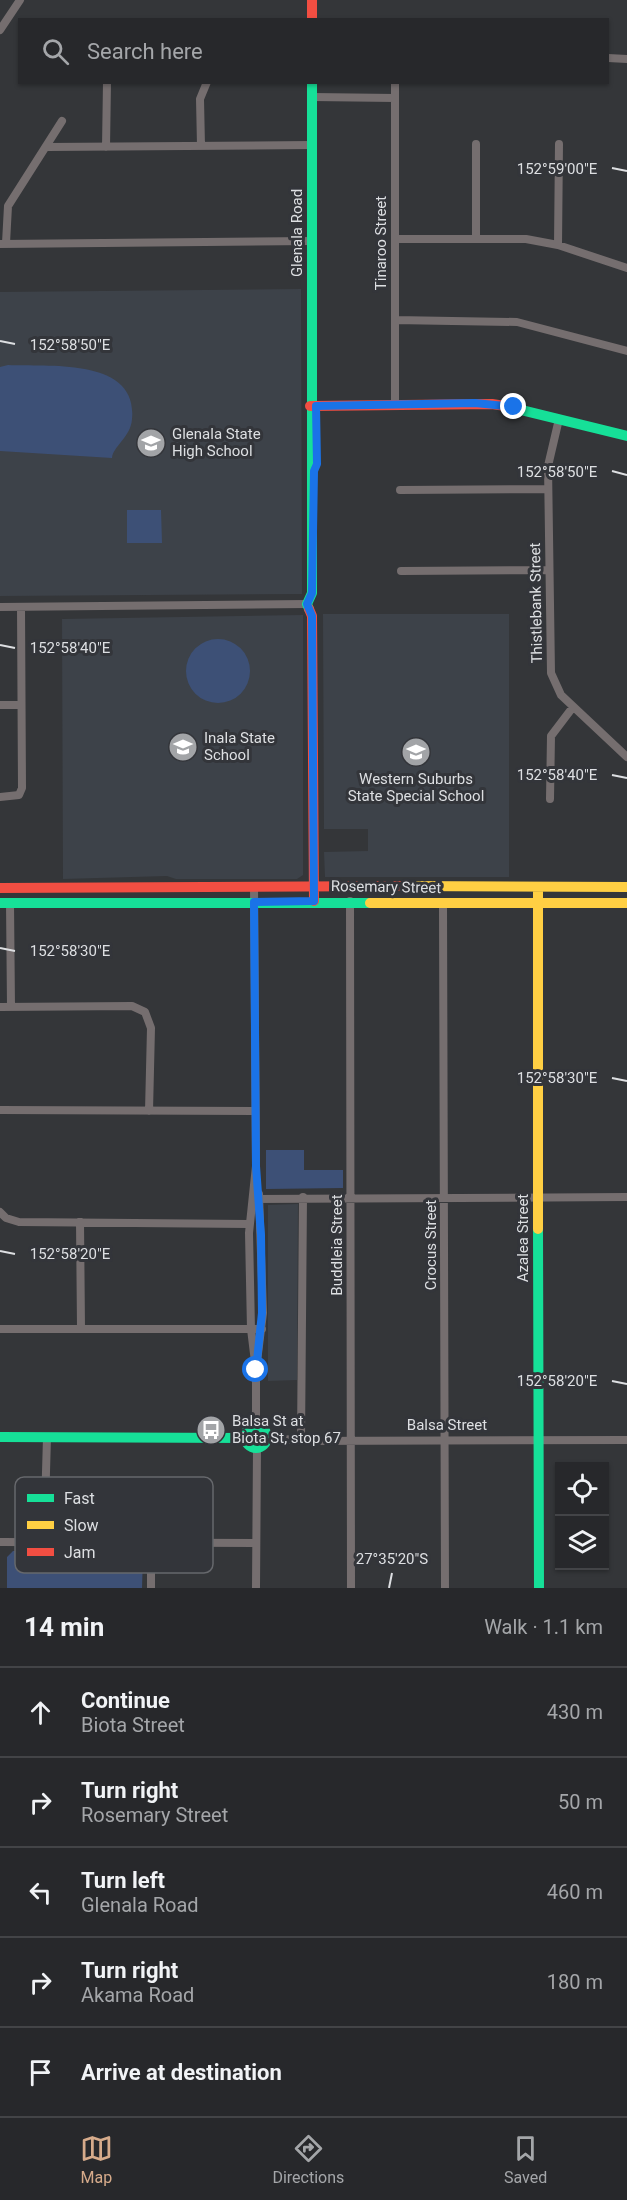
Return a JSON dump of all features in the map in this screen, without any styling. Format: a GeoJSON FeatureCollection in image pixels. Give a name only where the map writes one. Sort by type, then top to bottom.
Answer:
{"type":"FeatureCollection","features":[{"type":"Feature","properties":{"kind":"street"},"geometry":{"type":"LineString","coordinates":[[0,30],[20,0]]}},
{"type":"Feature","properties":{"kind":"street"},"geometry":{"type":"LineString","coordinates":[[312,0],[312,18]]}},
{"type":"Feature","properties":{"kind":"street"},"geometry":{"type":"LineString","coordinates":[[609,58],[627,58]]}},
{"type":"Feature","properties":{"kind":"street"},"geometry":{"type":"LineString","coordinates":[[106,147],[107,84]]}},
{"type":"Feature","properties":{"kind":"street"},"geometry":{"type":"LineString","coordinates":[[201,147],[200,99],[206,84]]}},
{"type":"Feature","properties":{"kind":"street","name":"Glenala Road"},"geometry":{"type":"LineString","coordinates":[[312,84],[313,406],[317,464],[314,471],[312,593],[307,604],[312,616],[314,901]]}},
{"type":"Feature","properties":{"kind":"street","name":"Tinaroo Street"},"geometry":{"type":"LineString","coordinates":[[395,84],[395,404]]}},
{"type":"Feature","properties":{"kind":"street"},"geometry":{"type":"LineString","coordinates":[[312,97],[395,98]]}},
{"type":"Feature","properties":{"kind":"street"},"geometry":{"type":"LineString","coordinates":[[62,121],[9,206],[3,244],[312,241]]}},
{"type":"Feature","properties":{"kind":"street"},"geometry":{"type":"LineString","coordinates":[[476,144],[476,238]]}},
{"type":"Feature","properties":{"kind":"street"},"geometry":{"type":"LineString","coordinates":[[558,245],[559,144]]}},
{"type":"Feature","properties":{"kind":"street"},"geometry":{"type":"LineString","coordinates":[[47,147],[312,145]]}},
{"type":"Feature","properties":{"kind":"street"},"geometry":{"type":"LineString","coordinates":[[395,239],[515,238],[558,245],[626,265]]}},
{"type":"Feature","properties":{"kind":"street"},"geometry":{"type":"LineString","coordinates":[[395,320],[517,322],[627,351]]}},
{"type":"Feature","properties":{"kind":"street"},"geometry":{"type":"LineString","coordinates":[[313,406],[492,404],[514,407],[627,436]]}},
{"type":"Feature","properties":{"kind":"street","name":"Thistlebank Street"},"geometry":{"type":"LineString","coordinates":[[559,419],[549,454],[550,674],[561,695],[627,757]]}},
{"type":"Feature","properties":{"kind":"street"},"geometry":{"type":"LineString","coordinates":[[400,490],[548,489]]}},
{"type":"Feature","properties":{"kind":"street"},"geometry":{"type":"LineString","coordinates":[[400,571],[548,570]]}},
{"type":"Feature","properties":{"kind":"street"},"geometry":{"type":"LineString","coordinates":[[0,607],[307,604]]}},
{"type":"Feature","properties":{"kind":"street"},"geometry":{"type":"LineString","coordinates":[[0,797],[19,795],[22,788],[21,607]]}},
{"type":"Feature","properties":{"kind":"street"},"geometry":{"type":"LineString","coordinates":[[0,705],[21,705]]}},
{"type":"Feature","properties":{"kind":"street"},"geometry":{"type":"LineString","coordinates":[[550,799],[551,736],[573,707]]}},
{"type":"Feature","properties":{"kind":"street"},"geometry":{"type":"LineString","coordinates":[[254,886],[256,1198],[262,1329],[256,1370]]}},
{"type":"Feature","properties":{"kind":"street","name":"Azalea Street"},"geometry":{"type":"LineString","coordinates":[[538,887],[539,1588]]}},
{"type":"Feature","properties":{"kind":"street","name":"Rosemary Street"},"geometry":{"type":"LineString","coordinates":[[0,888],[627,887]]}},
{"type":"Feature","properties":{"kind":"street","name":"Rosemary Street"},"geometry":{"type":"LineString","coordinates":[[5,903],[314,901],[627,903]]}},
{"type":"Feature","properties":{"kind":"street","name":"Buddleia Street"},"geometry":{"type":"LineString","coordinates":[[350,901],[351,1588]]}},
{"type":"Feature","properties":{"kind":"street"},"geometry":{"type":"LineString","coordinates":[[5,903],[11,1007]]}},
{"type":"Feature","properties":{"kind":"street","name":"Crocus Street"},"geometry":{"type":"LineString","coordinates":[[443,903],[445,1588]]}},
{"type":"Feature","properties":{"kind":"street"},"geometry":{"type":"LineString","coordinates":[[0,1007],[132,1006],[145,1012],[151,1028],[149,1111]]}},
{"type":"Feature","properties":{"kind":"street"},"geometry":{"type":"LineString","coordinates":[[0,1110],[255,1111]]}},
{"type":"Feature","properties":{"kind":"street"},"geometry":{"type":"LineString","coordinates":[[301,1441],[303,1197]]}},
{"type":"Feature","properties":{"kind":"street"},"geometry":{"type":"LineString","coordinates":[[256,1198],[627,1197]]}},
{"type":"Feature","properties":{"kind":"street"},"geometry":{"type":"LineString","coordinates":[[256,1198],[249,1224],[251,1329],[256,1370],[256,1426]]}},
{"type":"Feature","properties":{"kind":"street"},"geometry":{"type":"LineString","coordinates":[[0,1212],[6,1218],[19,1222],[249,1224]]}},
{"type":"Feature","properties":{"kind":"street"},"geometry":{"type":"LineString","coordinates":[[80,1222],[81,1328]]}},
{"type":"Feature","properties":{"kind":"street"},"geometry":{"type":"LineString","coordinates":[[0,1329],[262,1329]]}},
{"type":"Feature","properties":{"kind":"street"},"geometry":{"type":"LineString","coordinates":[[245,1438],[249,1429],[256,1426],[262,1429],[267,1437],[265,1443],[257,1448]]}},
{"type":"Feature","properties":{"kind":"street"},"geometry":{"type":"LineString","coordinates":[[0,1437],[245,1438]]}},
{"type":"Feature","properties":{"kind":"street"},"geometry":{"type":"LineString","coordinates":[[46,1477],[47,1437]]}},
{"type":"Feature","properties":{"kind":"street","name":"Balsa Street"},"geometry":{"type":"LineString","coordinates":[[267,1437],[301,1441],[627,1440]]}},
{"type":"Feature","properties":{"kind":"street"},"geometry":{"type":"LineString","coordinates":[[245,1438],[248,1444],[257,1448]]}},
{"type":"Feature","properties":{"kind":"street"},"geometry":{"type":"LineString","coordinates":[[256,1588],[257,1448]]}},
{"type":"Feature","properties":{"kind":"street"},"geometry":{"type":"LineString","coordinates":[[213,1543],[255,1543]]}},
{"type":"Feature","properties":{"kind":"shaded area","name":"Glenala State High School"},"geometry":{"type":"Polygon","coordinates":[[[301,289],[302,594],[0,596],[0,292],[301,289]]]}},
{"type":"Feature","properties":{"kind":"shaded area"},"geometry":{"type":"Polygon","coordinates":[[[8,365],[87,370],[106,375],[121,385],[130,399],[132,419],[129,431],[115,449],[112,458],[0,451],[0,367],[8,365]]]}},
{"type":"Feature","properties":{"kind":"shaded area"},"geometry":{"type":"Polygon","coordinates":[[[127,510],[161,510],[162,543],[127,543],[127,510]]]}},
{"type":"Feature","properties":{"kind":"shaded area","name":"Western Suburbs State Special School"},"geometry":{"type":"Polygon","coordinates":[[[323,614],[509,614],[509,877],[325,877],[324,852],[368,851],[368,829],[324,829],[323,614]]]}},
{"type":"Feature","properties":{"kind":"shaded area","name":"Inala State School"},"geometry":{"type":"Polygon","coordinates":[[[303,615],[303,875],[297,879],[176,879],[167,876],[63,879],[62,619],[303,615]]]}},
{"type":"Feature","properties":{"kind":"shaded area"},"geometry":{"type":"Polygon","coordinates":[[[218,639],[230,641],[241,648],[248,659],[250,671],[248,683],[241,694],[230,701],[218,703],[206,701],[195,694],[188,683],[186,671],[188,659],[195,648],[206,641],[218,639]]]}},
{"type":"Feature","properties":{"kind":"shaded area"},"geometry":{"type":"Polygon","coordinates":[[[266,1150],[304,1150],[304,1170],[343,1170],[343,1188],[266,1189],[266,1150]]]}},
{"type":"Feature","properties":{"kind":"shaded area"},"geometry":{"type":"Polygon","coordinates":[[[298,1204],[297,1380],[268,1381],[268,1205],[298,1204]]]}},
{"type":"Feature","properties":{"kind":"shaded area"},"geometry":{"type":"Polygon","coordinates":[[[15,1551],[15,1573],[142,1573],[142,1588],[7,1588],[7,1557],[15,1551]]]}},
{"type":"Feature","properties":{"kind":"traffic: fast"},"geometry":{"type":"LineString","coordinates":[[309,609],[307,604],[312,593],[312,84]]}},
{"type":"Feature","properties":{"kind":"traffic: fast"},"geometry":{"type":"LineString","coordinates":[[505,406],[627,436]]}},
{"type":"Feature","properties":{"kind":"traffic: fast"},"geometry":{"type":"LineString","coordinates":[[0,903],[370,903]]}},
{"type":"Feature","properties":{"kind":"traffic: fast"},"geometry":{"type":"LineString","coordinates":[[538,1229],[539,1588]]}},
{"type":"Feature","properties":{"kind":"traffic: fast"},"geometry":{"type":"LineString","coordinates":[[256,1426],[264,1429],[267,1437],[264,1445],[256,1448],[248,1445],[245,1437],[248,1429],[256,1426]]}},
{"type":"Feature","properties":{"kind":"traffic: fast"},"geometry":{"type":"LineString","coordinates":[[0,1437],[245,1438]]}},
{"type":"Feature","properties":{"kind":"traffic: slow"},"geometry":{"type":"LineString","coordinates":[[401,886],[627,887]]}},
{"type":"Feature","properties":{"kind":"traffic: slow"},"geometry":{"type":"LineString","coordinates":[[538,887],[538,1229]]}},
{"type":"Feature","properties":{"kind":"traffic: slow"},"geometry":{"type":"LineString","coordinates":[[370,903],[627,903]]}},
{"type":"Feature","properties":{"kind":"traffic: jam"},"geometry":{"type":"LineString","coordinates":[[312,0],[312,18]]}},
{"type":"Feature","properties":{"kind":"traffic: jam"},"geometry":{"type":"LineString","coordinates":[[310,406],[492,404],[505,406]]}},
{"type":"Feature","properties":{"kind":"traffic: jam"},"geometry":{"type":"LineString","coordinates":[[309,609],[312,616],[314,901]]}},
{"type":"Feature","properties":{"kind":"traffic: jam"},"geometry":{"type":"LineString","coordinates":[[0,888],[401,886]]}},
{"type":"Feature","properties":{"kind":"place","name":"Glenala State High School"},"geometry":{"type":"Point","coordinates":[151,443]}},
{"type":"Feature","properties":{"kind":"place","name":"Inala State School"},"geometry":{"type":"Point","coordinates":[183,747]}},
{"type":"Feature","properties":{"kind":"place","name":"Western Suburbs State Special School"},"geometry":{"type":"Point","coordinates":[416,752]}},
{"type":"Feature","properties":{"kind":"place","name":"Balsa St at Biota St, stop 67"},"geometry":{"type":"Point","coordinates":[211,1430]}},
{"type":"Feature","properties":{"kind":"route"},"geometry":{"type":"LineString","coordinates":[[256,1370],[262,1313],[261,1235],[256,1166],[254,902],[314,901],[312,616],[307,604],[312,593],[314,471],[317,464],[316,406],[475,403],[514,407]]}}]}
